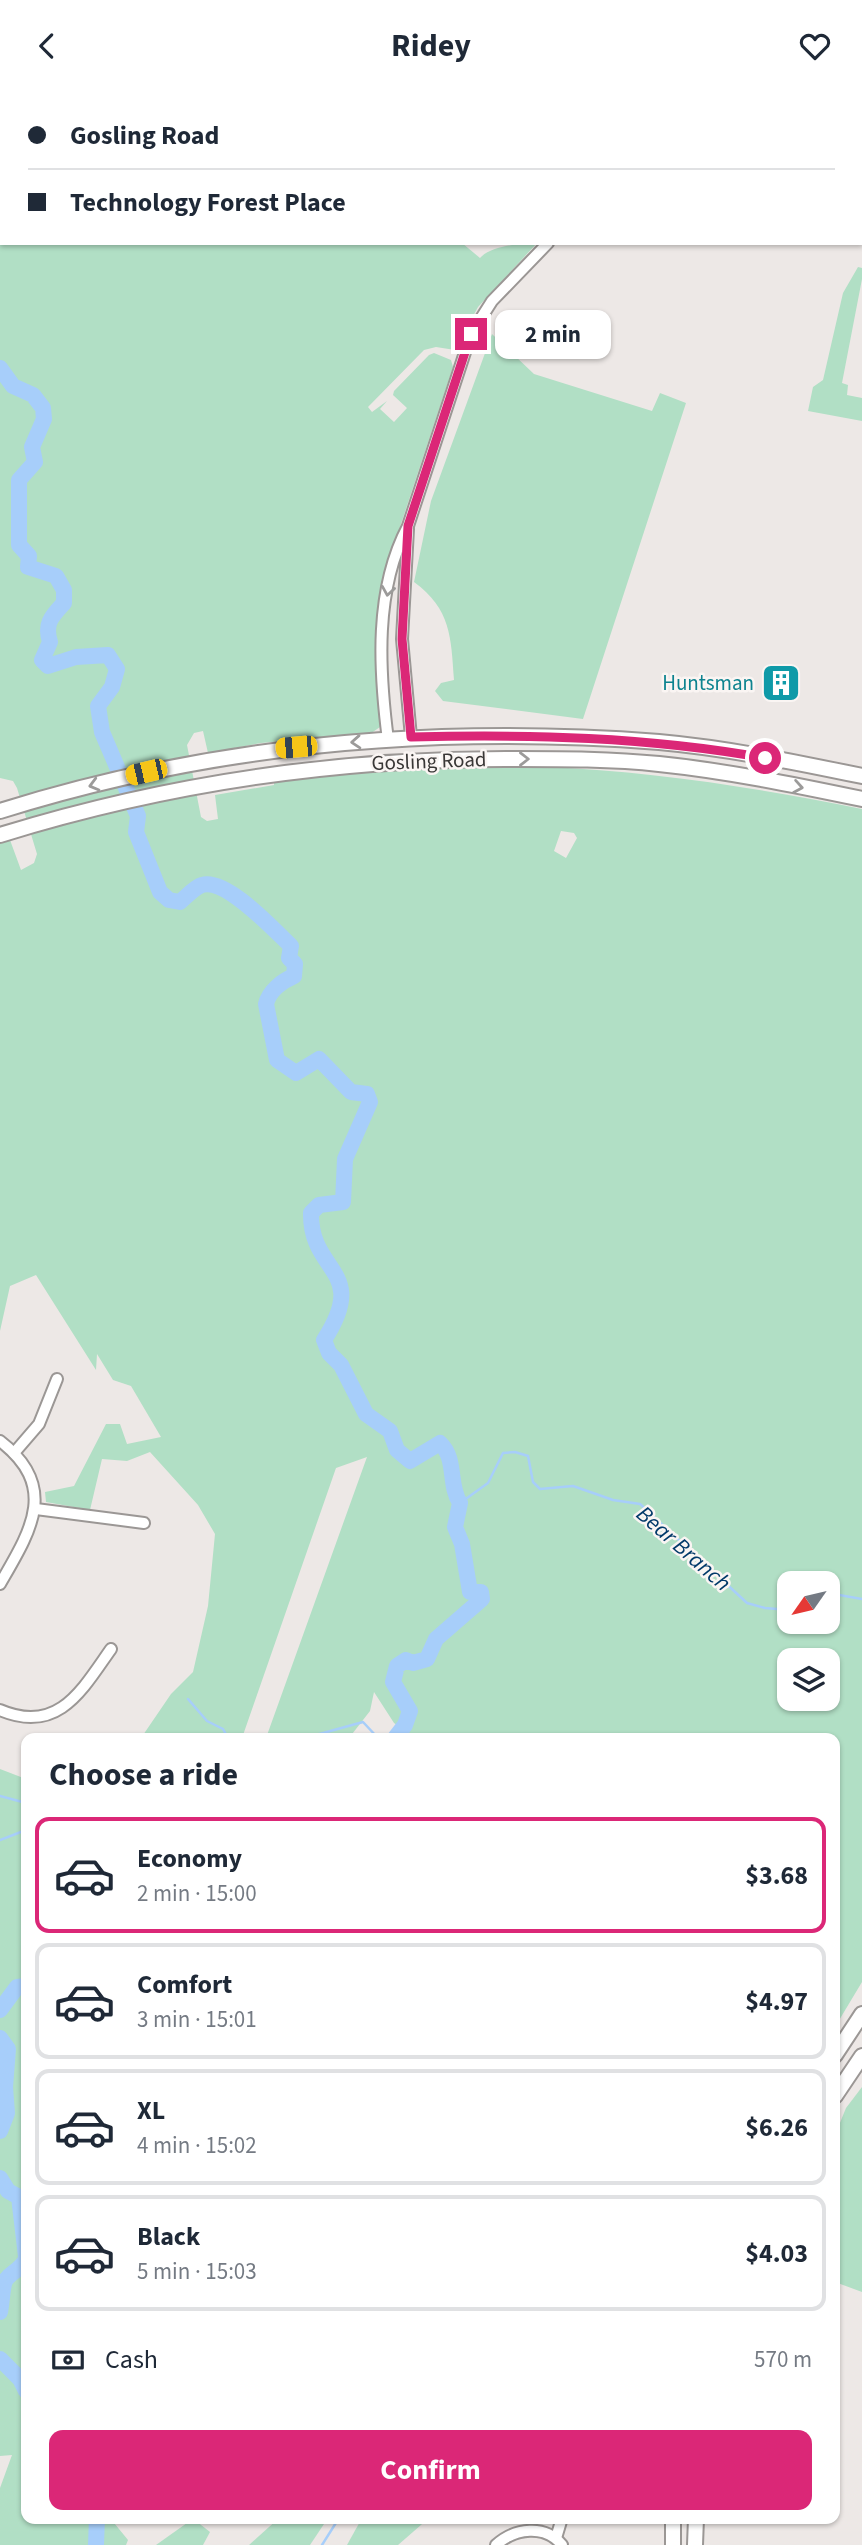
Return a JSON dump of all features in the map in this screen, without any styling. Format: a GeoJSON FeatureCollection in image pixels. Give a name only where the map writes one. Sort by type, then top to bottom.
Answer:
{"type":"FeatureCollection","features":[{"type":"Feature","properties":{"kind":"main road","name":"Gosling Road"},"geometry":{"type":"LineString","coordinates":[[2,810],[106,781],[208,760],[276,749],[411,737],[556,736],[660,742],[862,776]]}},
{"type":"Feature","properties":{"kind":"main road","name":"Gosling Road"},"geometry":{"type":"LineString","coordinates":[[6,833],[111,804],[212,784],[378,762],[555,759],[657,764],[862,799]]}},
{"type":"Feature","properties":{"kind":"main road"},"geometry":{"type":"LineString","coordinates":[[840,2047],[862,2014]]}},
{"type":"Feature","properties":{"kind":"main road"},"geometry":{"type":"LineString","coordinates":[[840,2089],[862,2056]]}},
{"type":"Feature","properties":{"kind":"main road"},"geometry":{"type":"LineString","coordinates":[[673,2524],[673,2545]]}},
{"type":"Feature","properties":{"kind":"main road"},"geometry":{"type":"LineString","coordinates":[[695,2545],[696,2524]]}},
{"type":"Feature","properties":{"kind":"street"},"geometry":{"type":"LineString","coordinates":[[388,740],[382,691],[382,633],[392,567],[471,334],[492,301],[546,245]]}},
{"type":"Feature","properties":{"kind":"street"},"geometry":{"type":"LineString","coordinates":[[408,526],[402,639],[411,737]]}},
{"type":"Feature","properties":{"kind":"street"},"geometry":{"type":"LineString","coordinates":[[14,1453],[39,1424],[57,1379]]}},
{"type":"Feature","properties":{"kind":"street"},"geometry":{"type":"LineString","coordinates":[[0,1441],[14,1453],[31,1482],[36,1509],[28,1534],[0,1582]]}},
{"type":"Feature","properties":{"kind":"street"},"geometry":{"type":"LineString","coordinates":[[36,1509],[144,1523]]}},
{"type":"Feature","properties":{"kind":"street"},"geometry":{"type":"LineString","coordinates":[[0,1710],[34,1717],[59,1710],[78,1694],[111,1649]]}},
{"type":"Feature","properties":{"kind":"street"},"geometry":{"type":"LineString","coordinates":[[496,2545],[516,2532],[543,2532],[559,2541]]}},
{"type":"Feature","properties":{"kind":"green space"},"geometry":{"type":"Polygon","coordinates":[[[0,245],[464,245],[480,258],[498,248],[535,245],[478,307],[455,350],[436,347],[424,350],[368,407],[372,412],[387,401],[380,409],[394,422],[407,408],[393,395],[394,391],[429,355],[434,353],[451,360],[453,367],[392,551],[380,727],[367,736],[364,733],[261,743],[208,753],[203,731],[194,733],[187,745],[201,817],[207,821],[218,819],[215,795],[274,785],[274,781],[443,767],[545,767],[665,777],[783,794],[862,809],[862,1982],[840,2019],[840,1733],[407,1733],[394,1723],[374,1692],[370,1711],[353,1733],[268,1733],[367,1457],[336,1468],[244,1733],[144,1733],[171,1694],[193,1672],[208,1606],[215,1534],[198,1505],[150,1452],[127,1461],[102,1459],[90,1510],[46,1502],[45,1492],[74,1486],[106,1424],[120,1424],[127,1444],[161,1437],[131,1386],[113,1380],[97,1354],[96,1370],[36,1275],[10,1286],[0,1331],[0,843],[10,840],[21,870],[34,863],[37,854],[13,781],[0,778],[0,245]],[[561,831],[554,851],[566,858],[577,838],[574,833],[561,831]]]}},
{"type":"Feature","properties":{"kind":"green space"},"geometry":{"type":"Polygon","coordinates":[[[858,267],[862,268],[862,279],[842,383],[848,385],[847,395],[862,398],[862,421],[808,411],[813,387],[823,380],[843,293],[858,267]]]}},
{"type":"Feature","properties":{"kind":"green space"},"geometry":{"type":"Polygon","coordinates":[[[492,334],[534,374],[652,411],[660,393],[686,403],[583,719],[443,701],[435,691],[441,683],[454,680],[450,637],[435,603],[414,582],[431,501],[492,334]]]}},
{"type":"Feature","properties":{"kind":"green space"},"geometry":{"type":"Polygon","coordinates":[[[0,1769],[21,1777],[21,2524],[115,2524],[128,2540],[126,2545],[0,2545],[0,2488],[12,2455],[0,2456],[0,1769]]]}},
{"type":"Feature","properties":{"kind":"green space"},"geometry":{"type":"Polygon","coordinates":[[[862,2087],[862,2292],[840,2284],[840,2123],[846,2108],[862,2087]]]}},
{"type":"Feature","properties":{"kind":"green space"},"geometry":{"type":"Polygon","coordinates":[[[186,2524],[200,2524],[210,2532],[203,2545],[156,2545],[186,2524]]]}},
{"type":"Feature","properties":{"kind":"green space"},"geometry":{"type":"Polygon","coordinates":[[[272,2524],[324,2524],[310,2545],[249,2545],[272,2524]]]}},
{"type":"Feature","properties":{"kind":"green space"},"geometry":{"type":"Polygon","coordinates":[[[359,2524],[422,2524],[398,2545],[347,2545],[359,2524]]]}},
{"type":"Feature","properties":{"kind":"waterway"},"geometry":{"type":"LineString","coordinates":[[0,368],[13,386],[33,395],[43,408],[44,419],[32,447],[35,462],[19,480],[19,545],[29,556],[28,567],[56,576],[64,590],[64,603],[49,625],[50,642],[42,660],[48,666],[76,657],[108,655],[117,669],[112,687],[98,706],[102,732],[138,816],[136,832],[160,892],[169,900],[180,902],[202,885],[224,889],[250,907],[291,946],[289,958],[295,964],[294,976],[277,987],[266,1004],[277,1060],[296,1073],[319,1059],[351,1092],[367,1094],[370,1102],[345,1159],[343,1202],[319,1205],[311,1213],[313,1233],[319,1249],[340,1285],[341,1299],[337,1317],[324,1340],[329,1353],[341,1365],[366,1414],[390,1431],[397,1450],[410,1461],[440,1443],[445,1449],[460,1503],[455,1527],[462,1544],[470,1592],[481,1592],[482,1599],[436,1639],[427,1659],[413,1663],[406,1660],[397,1666],[393,1682],[410,1711],[399,1733]]}},
{"type":"Feature","properties":{"kind":"waterway","name":"Bear Branch"},"geometry":{"type":"LineString","coordinates":[[460,1503],[488,1483],[503,1453],[515,1452],[528,1456],[533,1482],[540,1489],[573,1486],[613,1500],[640,1504],[747,1603],[777,1609]]}},
{"type":"Feature","properties":{"kind":"waterway","name":"Bear Branch"},"geometry":{"type":"LineString","coordinates":[[840,1595],[862,1599]]}},
{"type":"Feature","properties":{"kind":"waterway"},"geometry":{"type":"LineString","coordinates":[[188,1699],[207,1721],[223,1729],[225,1733]]}},
{"type":"Feature","properties":{"kind":"waterway"},"geometry":{"type":"LineString","coordinates":[[323,1733],[363,1722],[373,1733]]}},
{"type":"Feature","properties":{"kind":"waterway"},"geometry":{"type":"LineString","coordinates":[[0,1796],[21,1802]]}},
{"type":"Feature","properties":{"kind":"waterway"},"geometry":{"type":"LineString","coordinates":[[0,1840],[21,1832]]}},
{"type":"Feature","properties":{"kind":"waterway"},"geometry":{"type":"LineString","coordinates":[[0,2010],[17,1987],[21,1987]]}},
{"type":"Feature","properties":{"kind":"waterway"},"geometry":{"type":"LineString","coordinates":[[0,2038],[8,2049],[5,2087],[7,2113],[0,2131]]}},
{"type":"Feature","properties":{"kind":"waterway"},"geometry":{"type":"LineString","coordinates":[[0,2178],[8,2191],[19,2197],[21,2214]]}},
{"type":"Feature","properties":{"kind":"waterway"},"geometry":{"type":"LineString","coordinates":[[0,2312],[5,2281],[21,2266]]}},
{"type":"Feature","properties":{"kind":"waterway"},"geometry":{"type":"LineString","coordinates":[[0,2359],[21,2381]]}},
{"type":"Feature","properties":{"kind":"waterway"},"geometry":{"type":"LineString","coordinates":[[96,2545],[97,2524]]}},
{"type":"Feature","properties":{"kind":"waterway"},"geometry":{"type":"LineString","coordinates":[[322,2545],[335,2524]]}},
{"type":"Feature","properties":{"kind":"place","name":"Huntsman"},"geometry":{"type":"Point","coordinates":[781,683]}},
{"type":"Feature","properties":{"kind":"route"},"geometry":{"type":"LineString","coordinates":[[471,334],[408,526],[402,639],[411,737],[556,736],[660,742],[765,758]]}}]}
